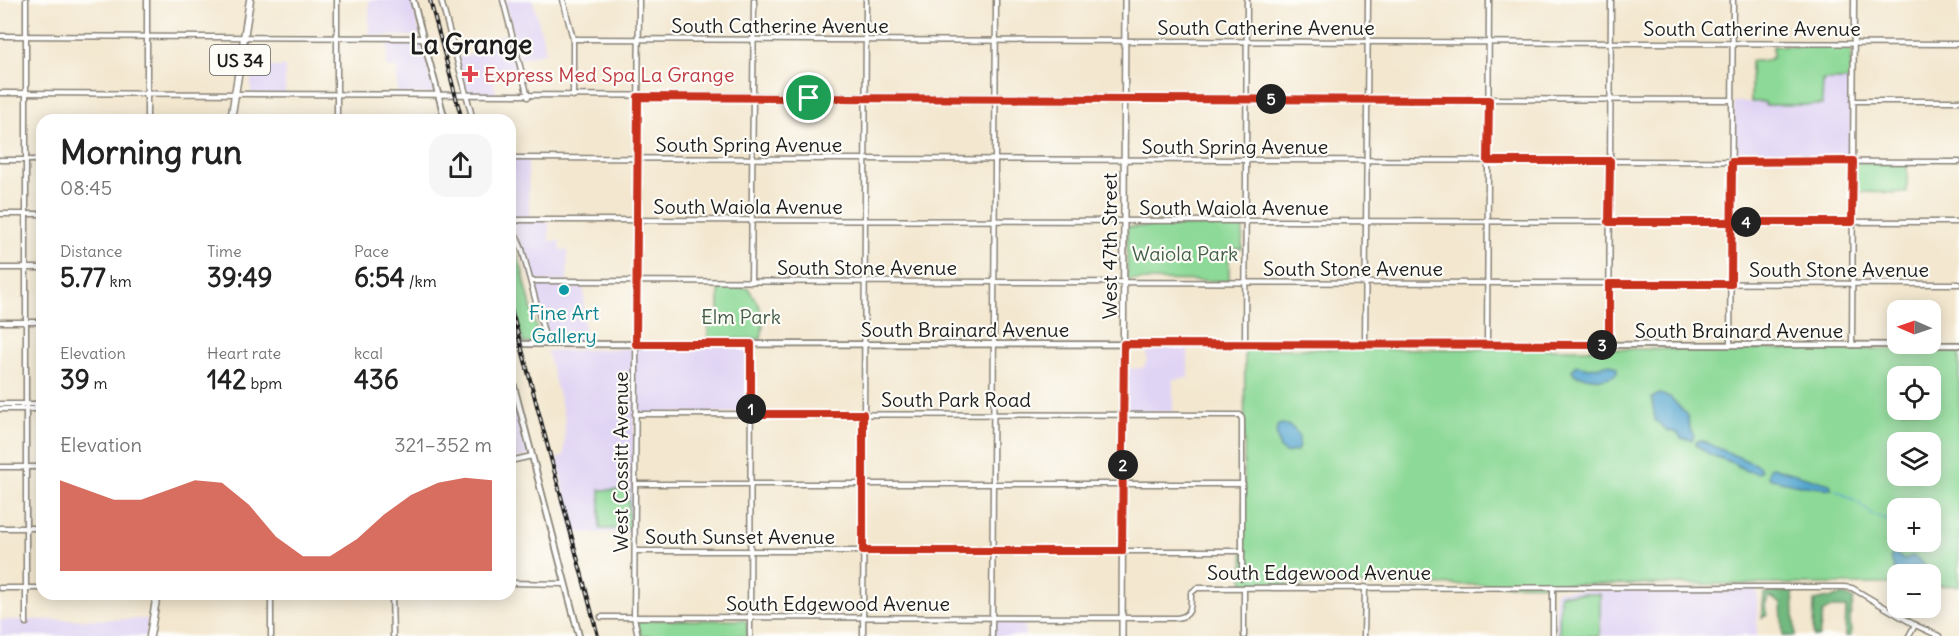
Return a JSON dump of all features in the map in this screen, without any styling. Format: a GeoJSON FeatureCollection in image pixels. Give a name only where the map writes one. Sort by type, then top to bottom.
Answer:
{"type":"FeatureCollection","features":[{"type":"Feature","properties":{"kind":"main road","name":"US 34"},"geometry":{"type":"LineString","coordinates":[[232,114],[249,0]]}},
{"type":"Feature","properties":{"kind":"main road","name":"West 47th Street"},"geometry":{"type":"LineString","coordinates":[[1122,636],[1125,0]]}},
{"type":"Feature","properties":{"kind":"main road"},"geometry":{"type":"LineString","coordinates":[[150,636],[156,600]]}},
{"type":"Feature","properties":{"kind":"street"},"geometry":{"type":"LineString","coordinates":[[26,0],[26,623]]}},
{"type":"Feature","properties":{"kind":"street"},"geometry":{"type":"LineString","coordinates":[[147,0],[147,114]]}},
{"type":"Feature","properties":{"kind":"street"},"geometry":{"type":"LineString","coordinates":[[337,0],[337,114]]}},
{"type":"Feature","properties":{"kind":"street"},"geometry":{"type":"LineString","coordinates":[[413,0],[443,114]]}},
{"type":"Feature","properties":{"kind":"street"},"geometry":{"type":"LineString","coordinates":[[441,0],[472,114]]}},
{"type":"Feature","properties":{"kind":"street"},"geometry":{"type":"LineString","coordinates":[[503,0],[528,96]]}},
{"type":"Feature","properties":{"kind":"street"},"geometry":{"type":"LineString","coordinates":[[563,0],[573,39],[573,96]]}},
{"type":"Feature","properties":{"kind":"street","name":"West Cossitt Avenue"},"geometry":{"type":"LineString","coordinates":[[638,636],[634,617],[634,551],[639,0]]}},
{"type":"Feature","properties":{"kind":"street"},"geometry":{"type":"LineString","coordinates":[[751,282],[754,0]]}},
{"type":"Feature","properties":{"kind":"street"},"geometry":{"type":"LineString","coordinates":[[863,636],[866,0]]}},
{"type":"Feature","properties":{"kind":"street"},"geometry":{"type":"LineString","coordinates":[[992,636],[996,0]]}},
{"type":"Feature","properties":{"kind":"street"},"geometry":{"type":"LineString","coordinates":[[1245,345],[1247,0]]}},
{"type":"Feature","properties":{"kind":"street"},"geometry":{"type":"LineString","coordinates":[[1365,345],[1368,0]]}},
{"type":"Feature","properties":{"kind":"street"},"geometry":{"type":"LineString","coordinates":[[1487,345],[1489,0]]}},
{"type":"Feature","properties":{"kind":"street"},"geometry":{"type":"LineString","coordinates":[[1609,345],[1611,0]]}},
{"type":"Feature","properties":{"kind":"street"},"geometry":{"type":"LineString","coordinates":[[1730,345],[1733,0]]}},
{"type":"Feature","properties":{"kind":"street"},"geometry":{"type":"LineString","coordinates":[[1852,345],[1854,0]]}},
{"type":"Feature","properties":{"kind":"street"},"geometry":{"type":"LineString","coordinates":[[0,36],[423,38]]}},
{"type":"Feature","properties":{"kind":"street","name":"South Catherine Avenue"},"geometry":{"type":"LineString","coordinates":[[573,39],[1959,44]]}},
{"type":"Feature","properties":{"kind":"street"},"geometry":{"type":"LineString","coordinates":[[0,93],[1732,100]]}},
{"type":"Feature","properties":{"kind":"street"},"geometry":{"type":"LineString","coordinates":[[1853,101],[1959,101]]}},
{"type":"Feature","properties":{"kind":"street","name":"South Spring Avenue"},"geometry":{"type":"LineString","coordinates":[[516,158],[1959,162]]}},
{"type":"Feature","properties":{"kind":"street"},"geometry":{"type":"LineString","coordinates":[[0,160],[36,160]]}},
{"type":"Feature","properties":{"kind":"street"},"geometry":{"type":"LineString","coordinates":[[0,214],[36,214]]}},
{"type":"Feature","properties":{"kind":"street","name":"South Waiola Avenue"},"geometry":{"type":"LineString","coordinates":[[516,221],[1959,222]]}},
{"type":"Feature","properties":{"kind":"street"},"geometry":{"type":"LineString","coordinates":[[516,236],[522,249],[547,344]]}},
{"type":"Feature","properties":{"kind":"street"},"geometry":{"type":"LineString","coordinates":[[0,268],[36,268]]}},
{"type":"Feature","properties":{"kind":"street","name":"South Stone Avenue"},"geometry":{"type":"LineString","coordinates":[[531,281],[1959,284]]}},
{"type":"Feature","properties":{"kind":"street"},"geometry":{"type":"LineString","coordinates":[[0,322],[36,322]]}},
{"type":"Feature","properties":{"kind":"street","name":"South Brainard Avenue"},"geometry":{"type":"LineString","coordinates":[[516,344],[1959,345]]}},
{"type":"Feature","properties":{"kind":"street"},"geometry":{"type":"LineString","coordinates":[[750,636],[751,344]]}},
{"type":"Feature","properties":{"kind":"street"},"geometry":{"type":"LineString","coordinates":[[516,394],[579,636]]}},
{"type":"Feature","properties":{"kind":"street"},"geometry":{"type":"LineString","coordinates":[[0,407],[36,406]]}},
{"type":"Feature","properties":{"kind":"street","name":"South Park Road"},"geometry":{"type":"LineString","coordinates":[[635,414],[1241,416],[1243,484]]}},
{"type":"Feature","properties":{"kind":"street"},"geometry":{"type":"LineString","coordinates":[[516,460],[532,456]]}},
{"type":"Feature","properties":{"kind":"street"},"geometry":{"type":"LineString","coordinates":[[0,467],[36,467]]}},
{"type":"Feature","properties":{"kind":"street"},"geometry":{"type":"LineString","coordinates":[[635,484],[1243,484],[1242,578]]}},
{"type":"Feature","properties":{"kind":"street"},"geometry":{"type":"LineString","coordinates":[[0,528],[36,528]]}},
{"type":"Feature","properties":{"kind":"street","name":"South Sunset Avenue"},"geometry":{"type":"LineString","coordinates":[[634,551],[1242,551]]}},
{"type":"Feature","properties":{"kind":"street"},"geometry":{"type":"LineString","coordinates":[[516,583],[565,584]]}},
{"type":"Feature","properties":{"kind":"street"},"geometry":{"type":"LineString","coordinates":[[1364,636],[1365,587]]}},
{"type":"Feature","properties":{"kind":"street"},"geometry":{"type":"LineString","coordinates":[[1553,587],[1553,636]]}},
{"type":"Feature","properties":{"kind":"street","name":"South Edgewood Avenue"},"geometry":{"type":"LineString","coordinates":[[601,617],[1184,617],[1191,608],[1191,594],[1195,588],[1844,587],[1852,588],[1915,625],[1939,636]]}},
{"type":"Feature","properties":{"kind":"street"},"geometry":{"type":"LineString","coordinates":[[0,588],[36,588]]}},
{"type":"Feature","properties":{"kind":"street"},"geometry":{"type":"LineString","coordinates":[[1244,588],[1244,636]]}},
{"type":"Feature","properties":{"kind":"street"},"geometry":{"type":"LineString","coordinates":[[271,600],[271,636]]}},
{"type":"Feature","properties":{"kind":"street"},"geometry":{"type":"LineString","coordinates":[[392,600],[393,636]]}},
{"type":"Feature","properties":{"kind":"street"},"geometry":{"type":"LineString","coordinates":[[1909,636],[1915,625]]}},
{"type":"Feature","properties":{"kind":"shaded area"},"geometry":{"type":"Polygon","coordinates":[[[369,0],[411,0],[421,36],[369,36],[369,0]]]}},
{"type":"Feature","properties":{"kind":"shaded area"},"geometry":{"type":"Polygon","coordinates":[[[504,0],[533,0],[546,52],[520,59],[504,0]]]}},
{"type":"Feature","properties":{"kind":"shaded area"},"geometry":{"type":"Polygon","coordinates":[[[511,33],[520,69],[492,76],[497,96],[467,95],[457,58],[485,51],[482,40],[511,33]]]}},
{"type":"Feature","properties":{"kind":"shaded area"},"geometry":{"type":"Polygon","coordinates":[[[388,40],[421,41],[435,94],[397,94],[397,68],[387,68],[388,40]]]}},
{"type":"Feature","properties":{"kind":"shaded area"},"geometry":{"type":"Polygon","coordinates":[[[251,66],[285,67],[285,95],[251,94],[251,66]]]}},
{"type":"Feature","properties":{"kind":"shaded area"},"geometry":{"type":"Polygon","coordinates":[[[1823,80],[1851,80],[1850,159],[1734,159],[1734,102],[1766,102],[1765,105],[1822,105],[1823,80]]]}},
{"type":"Feature","properties":{"kind":"shaded area"},"geometry":{"type":"Polygon","coordinates":[[[516,159],[528,159],[529,219],[516,222],[516,159]]]}},
{"type":"Feature","properties":{"kind":"shaded area"},"geometry":{"type":"Polygon","coordinates":[[[549,221],[549,241],[560,241],[560,250],[568,250],[567,281],[532,281],[516,235],[516,222],[549,221]]]}},
{"type":"Feature","properties":{"kind":"shaded area"},"geometry":{"type":"Polygon","coordinates":[[[533,282],[584,283],[584,343],[548,343],[533,282]]]}},
{"type":"Feature","properties":{"kind":"shaded area"},"geometry":{"type":"Polygon","coordinates":[[[750,345],[750,412],[634,413],[634,533],[573,533],[557,458],[564,456],[565,419],[547,351],[750,345]]]}},
{"type":"Feature","properties":{"kind":"shaded area"},"geometry":{"type":"Polygon","coordinates":[[[1147,348],[1188,348],[1188,378],[1173,379],[1173,412],[1127,412],[1127,369],[1143,368],[1147,361],[1147,348]]]}},
{"type":"Feature","properties":{"kind":"shaded area"},"geometry":{"type":"Polygon","coordinates":[[[516,397],[531,455],[516,459],[516,397]]]}},
{"type":"Feature","properties":{"kind":"shaded area"},"geometry":{"type":"Polygon","coordinates":[[[1757,589],[1757,636],[1556,636],[1555,593],[1558,590],[1757,589]]]}},
{"type":"Feature","properties":{"kind":"shaded area"},"geometry":{"type":"Polygon","coordinates":[[[149,619],[146,636],[0,636],[0,620],[149,619]]]}},
{"type":"Feature","properties":{"kind":"shaded area"},"geometry":{"type":"Polygon","coordinates":[[[993,619],[1025,619],[1025,636],[993,636],[993,619]]]}},
{"type":"Feature","properties":{"kind":"green space"},"geometry":{"type":"Polygon","coordinates":[[[1773,46],[1851,47],[1851,80],[1823,80],[1822,105],[1765,105],[1765,102],[1751,102],[1751,61],[1766,61],[1773,57],[1773,46]]]}},
{"type":"Feature","properties":{"kind":"green space"},"geometry":{"type":"Polygon","coordinates":[[[1854,162],[1907,162],[1907,193],[1854,192],[1854,162]]]}},
{"type":"Feature","properties":{"kind":"green space","name":"Waiola Park"},"geometry":{"type":"Polygon","coordinates":[[[1243,225],[1242,249],[1229,249],[1229,281],[1127,280],[1127,227],[1243,225]]]}},
{"type":"Feature","properties":{"kind":"green space"},"geometry":{"type":"Polygon","coordinates":[[[516,253],[540,343],[523,343],[516,318],[516,253]]]}},
{"type":"Feature","properties":{"kind":"green space","name":"Elm Park"},"geometry":{"type":"Polygon","coordinates":[[[719,288],[748,288],[762,312],[761,339],[708,339],[708,314],[719,314],[719,288]]]}},
{"type":"Feature","properties":{"kind":"green space"},"geometry":{"type":"Polygon","coordinates":[[[1245,349],[1887,349],[1887,354],[1941,354],[1941,349],[1959,349],[1959,586],[1941,585],[1941,564],[1887,564],[1887,584],[1243,585],[1245,349]]]}},
{"type":"Feature","properties":{"kind":"green space"},"geometry":{"type":"Polygon","coordinates":[[[600,490],[629,490],[629,529],[600,529],[600,490]]]}},
{"type":"Feature","properties":{"kind":"green space"},"geometry":{"type":"Polygon","coordinates":[[[1793,591],[1795,636],[1783,636],[1781,604],[1769,596],[1766,603],[1767,615],[1762,618],[1764,593],[1793,591]]]}},
{"type":"Feature","properties":{"kind":"green space"},"geometry":{"type":"Polygon","coordinates":[[[1560,594],[1600,594],[1600,636],[1559,636],[1560,594]]]}},
{"type":"Feature","properties":{"kind":"green space"},"geometry":{"type":"Polygon","coordinates":[[[1842,595],[1854,598],[1850,616],[1851,636],[1845,636],[1846,608],[1830,608],[1823,613],[1819,636],[1813,636],[1814,601],[1842,595]]]}},
{"type":"Feature","properties":{"kind":"green space"},"geometry":{"type":"Polygon","coordinates":[[[640,620],[744,620],[747,623],[747,636],[641,636],[638,623],[640,620]]]}},
{"type":"Feature","properties":{"kind":"water"},"geometry":{"type":"Polygon","coordinates":[[[1611,364],[1617,368],[1617,373],[1607,378],[1575,375],[1572,370],[1576,365],[1590,368],[1611,364]]]}},
{"type":"Feature","properties":{"kind":"water"},"geometry":{"type":"Polygon","coordinates":[[[1659,394],[1670,397],[1686,415],[1694,436],[1692,440],[1681,438],[1678,433],[1668,431],[1655,420],[1652,398],[1659,394]]]}},
{"type":"Feature","properties":{"kind":"water"},"geometry":{"type":"Polygon","coordinates":[[[1278,425],[1288,425],[1298,434],[1297,451],[1285,453],[1280,449],[1276,433],[1278,425]]]}},
{"type":"Feature","properties":{"kind":"water"},"geometry":{"type":"Polygon","coordinates":[[[1700,440],[1759,466],[1761,471],[1758,473],[1746,471],[1709,454],[1696,445],[1696,442],[1700,440]]]}},
{"type":"Feature","properties":{"kind":"water"},"geometry":{"type":"Polygon","coordinates":[[[1769,468],[1830,484],[1832,489],[1771,479],[1768,477],[1769,468]]]}},
{"type":"Feature","properties":{"kind":"water"},"geometry":{"type":"Polygon","coordinates":[[[1895,553],[1904,560],[1912,556],[1922,564],[1892,564],[1890,558],[1895,553]]]}},
{"type":"Feature","properties":{"kind":"waterway"},"geometry":{"type":"LineString","coordinates":[[1836,490],[1855,501]]}},
{"type":"Feature","properties":{"kind":"waterway"},"geometry":{"type":"LineString","coordinates":[[1858,503],[1873,515]]}},
{"type":"Feature","properties":{"kind":"waterway"},"geometry":{"type":"LineString","coordinates":[[1876,516],[1887,520]]}},
{"type":"Feature","properties":{"kind":"railway"},"geometry":{"type":"LineString","coordinates":[[430,0],[460,114]]}},
{"type":"Feature","properties":{"kind":"railway"},"geometry":{"type":"LineString","coordinates":[[516,327],[598,636]]}},
{"type":"Feature","properties":{"kind":"place","name":"Express Med Spa La Grange"},"geometry":{"type":"Point","coordinates":[470,74]}},
{"type":"Feature","properties":{"kind":"place","name":"Fine Art Gallery"},"geometry":{"type":"Point","coordinates":[564,290]}},
{"type":"Feature","properties":{"kind":"district","name":"La Grange"},"geometry":{"type":"Point","coordinates":[471,44]}},
{"type":"Feature","properties":{"kind":"route"},"geometry":{"type":"LineString","coordinates":[[809,98],[638,97],[636,344],[751,344],[751,414],[863,414],[863,551],[1122,551],[1124,344],[1609,345],[1609,284],[1731,284],[1731,222],[1732,162],[1853,161],[1852,222],[1791,222],[1736,222],[1731,222],[1609,222],[1610,161],[1488,161],[1489,100],[809,98]]}}]}
